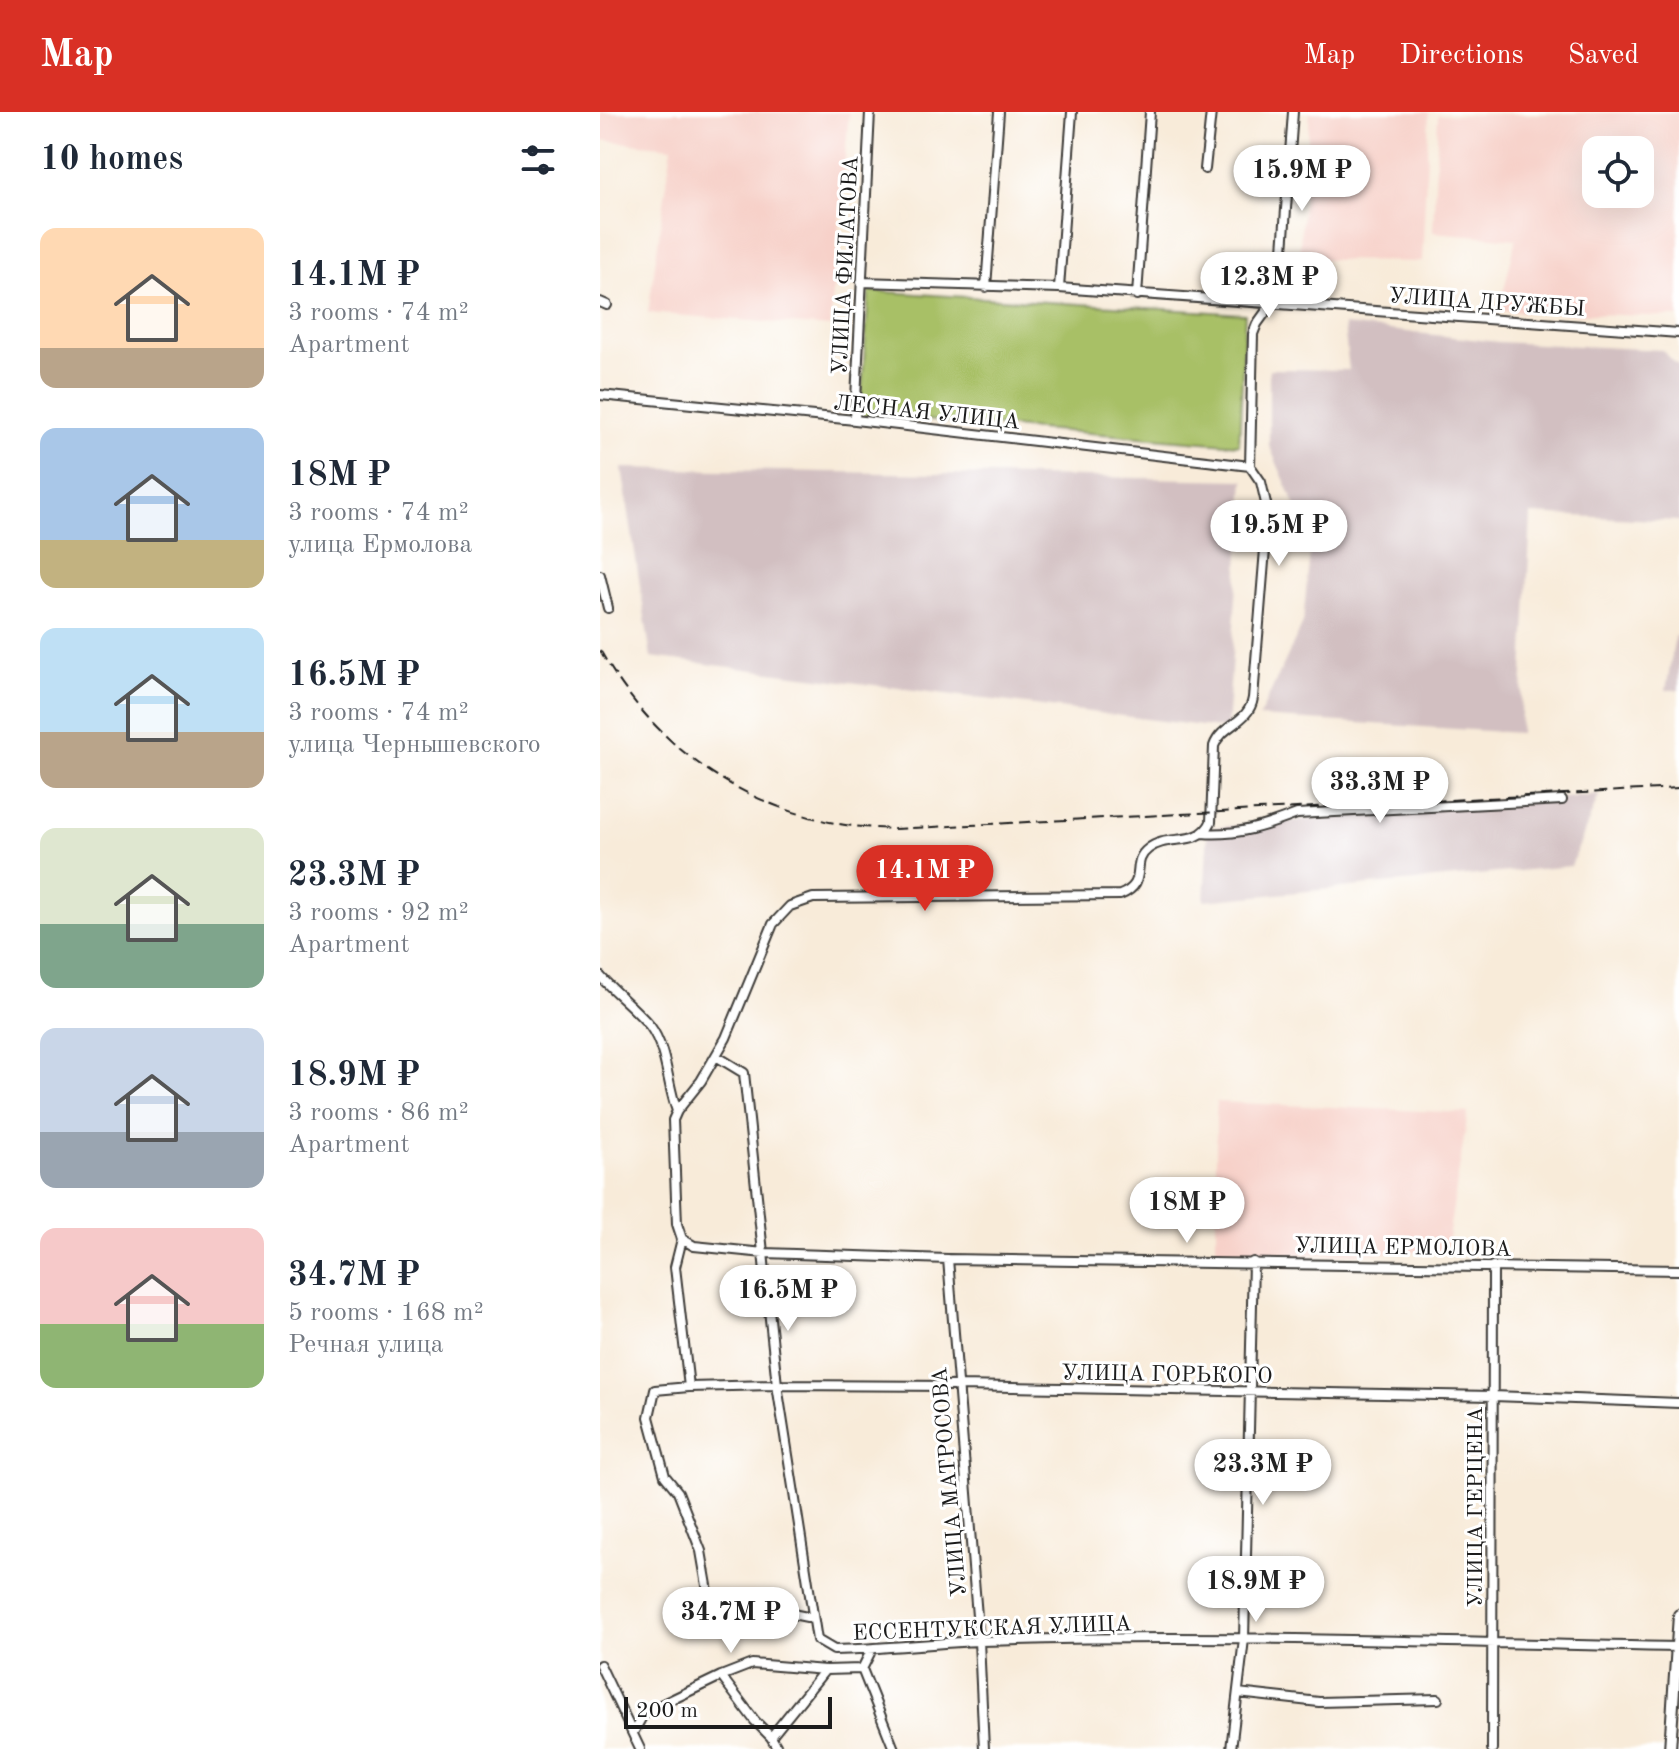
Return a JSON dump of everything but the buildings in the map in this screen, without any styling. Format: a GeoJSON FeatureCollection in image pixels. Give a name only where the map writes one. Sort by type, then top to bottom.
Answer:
{"type":"FeatureCollection","features":[{"type":"Feature","properties":{"kind":"main road"},"geometry":{"type":"LineString","coordinates":[[1670,1749],[1679,1615]]}},
{"type":"Feature","properties":{"kind":"street","name":"УЛИЦА ФИЛАТОВА"},"geometry":{"type":"LineString","coordinates":[[855,420],[870,112]]}},
{"type":"Feature","properties":{"kind":"street"},"geometry":{"type":"LineString","coordinates":[[986,287],[999,112]]}},
{"type":"Feature","properties":{"kind":"street"},"geometry":{"type":"LineString","coordinates":[[1059,288],[1072,112]]}},
{"type":"Feature","properties":{"kind":"street"},"geometry":{"type":"LineString","coordinates":[[1137,295],[1150,112]]}},
{"type":"Feature","properties":{"kind":"street"},"geometry":{"type":"LineString","coordinates":[[1205,169],[1211,112]]}},
{"type":"Feature","properties":{"kind":"street"},"geometry":{"type":"LineString","coordinates":[[689,1387],[675,1267],[682,1239],[677,1224],[673,1120],[716,1056],[773,924],[790,906],[813,898],[1120,895],[1132,890],[1136,884],[1141,857],[1148,849],[1159,843],[1188,839],[1202,833],[1211,822],[1217,736],[1246,717],[1253,698],[1268,512],[1261,482],[1250,466],[1253,334],[1280,292],[1293,112]]}},
{"type":"Feature","properties":{"kind":"street","name":"УЛИЦА ДРУЖБЫ"},"geometry":{"type":"LineString","coordinates":[[861,282],[1059,288],[1679,333]]}},
{"type":"Feature","properties":{"kind":"street","name":"ЛЕСНАЯ УЛИЦА"},"geometry":{"type":"LineString","coordinates":[[600,395],[855,420],[1250,466]]}},
{"type":"Feature","properties":{"kind":"street"},"geometry":{"type":"LineString","coordinates":[[600,575],[608,608]]}},
{"type":"Feature","properties":{"kind":"street"},"geometry":{"type":"LineString","coordinates":[[1202,833],[1223,835],[1262,827],[1297,814],[1562,800]]}},
{"type":"Feature","properties":{"kind":"street"},"geometry":{"type":"LineString","coordinates":[[600,976],[651,1027],[661,1049],[677,1111]]}},
{"type":"Feature","properties":{"kind":"street"},"geometry":{"type":"LineString","coordinates":[[716,1056],[744,1073],[777,1385],[812,1618]]}},
{"type":"Feature","properties":{"kind":"street","name":"УЛИЦА ЕРМОЛОВА"},"geometry":{"type":"LineString","coordinates":[[682,1239],[694,1246],[764,1253],[948,1259],[1679,1270]]}},
{"type":"Feature","properties":{"kind":"street","name":"УЛИЦА МАТРОСОВА"},"geometry":{"type":"LineString","coordinates":[[948,1259],[979,1641],[984,1749]]}},
{"type":"Feature","properties":{"kind":"street"},"geometry":{"type":"LineString","coordinates":[[1231,1749],[1244,1639],[1253,1262]]}},
{"type":"Feature","properties":{"kind":"street","name":"УЛИЦА ГЕРЦЕНА"},"geometry":{"type":"LineString","coordinates":[[1492,1749],[1493,1266]]}},
{"type":"Feature","properties":{"kind":"street","name":"УЛИЦА ГОРЬКОГО"},"geometry":{"type":"LineString","coordinates":[[812,1618],[709,1597],[698,1541],[678,1492],[665,1476],[649,1417],[655,1390],[777,1385],[959,1386],[1493,1396],[1679,1403]]}},
{"type":"Feature","properties":{"kind":"street","name":"ЕССЕНТУКСКАЯ УЛИЦА"},"geometry":{"type":"LineString","coordinates":[[812,1618],[817,1640],[834,1650],[979,1641],[1244,1639],[1492,1641],[1678,1647]]}},
{"type":"Feature","properties":{"kind":"street"},"geometry":{"type":"LineString","coordinates":[[872,1649],[862,1669],[894,1749]]}},
{"type":"Feature","properties":{"kind":"street"},"geometry":{"type":"LineString","coordinates":[[634,1731],[644,1713],[752,1664],[825,1670],[862,1669]]}},
{"type":"Feature","properties":{"kind":"street"},"geometry":{"type":"LineString","coordinates":[[600,1665],[640,1749]]}},
{"type":"Feature","properties":{"kind":"street"},"geometry":{"type":"LineString","coordinates":[[771,1737],[825,1670]]}},
{"type":"Feature","properties":{"kind":"street"},"geometry":{"type":"LineString","coordinates":[[721,1676],[778,1749]]}},
{"type":"Feature","properties":{"kind":"street"},"geometry":{"type":"LineString","coordinates":[[1238,1693],[1299,1702],[1438,1699]]}},
{"type":"Feature","properties":{"kind":"shaded area"},"geometry":{"type":"Polygon","coordinates":[[[600,112],[849,112],[830,327],[648,313],[672,147],[600,140],[600,112]]]}},
{"type":"Feature","properties":{"kind":"shaded area"},"geometry":{"type":"Polygon","coordinates":[[[1310,112],[1429,112],[1422,262],[1299,259],[1310,112]]]}},
{"type":"Feature","properties":{"kind":"shaded area"},"geometry":{"type":"Polygon","coordinates":[[[1679,112],[1679,317],[1499,311],[1516,239],[1433,232],[1438,115],[1679,112]]]}},
{"type":"Feature","properties":{"kind":"shaded area"},"geometry":{"type":"Polygon","coordinates":[[[1344,325],[1498,342],[1662,350],[1679,367],[1679,521],[1531,514],[1520,733],[1259,717],[1303,623],[1311,541],[1269,445],[1269,369],[1349,370],[1344,325]]]}},
{"type":"Feature","properties":{"kind":"shaded area"},"geometry":{"type":"Polygon","coordinates":[[[622,468],[1244,480],[1227,729],[651,657],[622,468]]]}},
{"type":"Feature","properties":{"kind":"shaded area"},"geometry":{"type":"Polygon","coordinates":[[[1675,636],[1679,637],[1679,690],[1666,690],[1675,636]]]}},
{"type":"Feature","properties":{"kind":"shaded area"},"geometry":{"type":"Polygon","coordinates":[[[1599,795],[1571,866],[1204,901],[1208,828],[1599,795]]]}},
{"type":"Feature","properties":{"kind":"shaded area"},"geometry":{"type":"Polygon","coordinates":[[[1216,1102],[1468,1113],[1446,1251],[1216,1257],[1216,1102]]]}},
{"type":"Feature","properties":{"kind":"green space"},"geometry":{"type":"Polygon","coordinates":[[[869,291],[1245,314],[1239,445],[860,415],[869,291]]]}},
{"type":"Feature","properties":{"kind":"railway"},"geometry":{"type":"LineString","coordinates":[[600,650],[645,714],[699,764],[764,801],[846,825],[894,829],[1679,788]]}}]}
